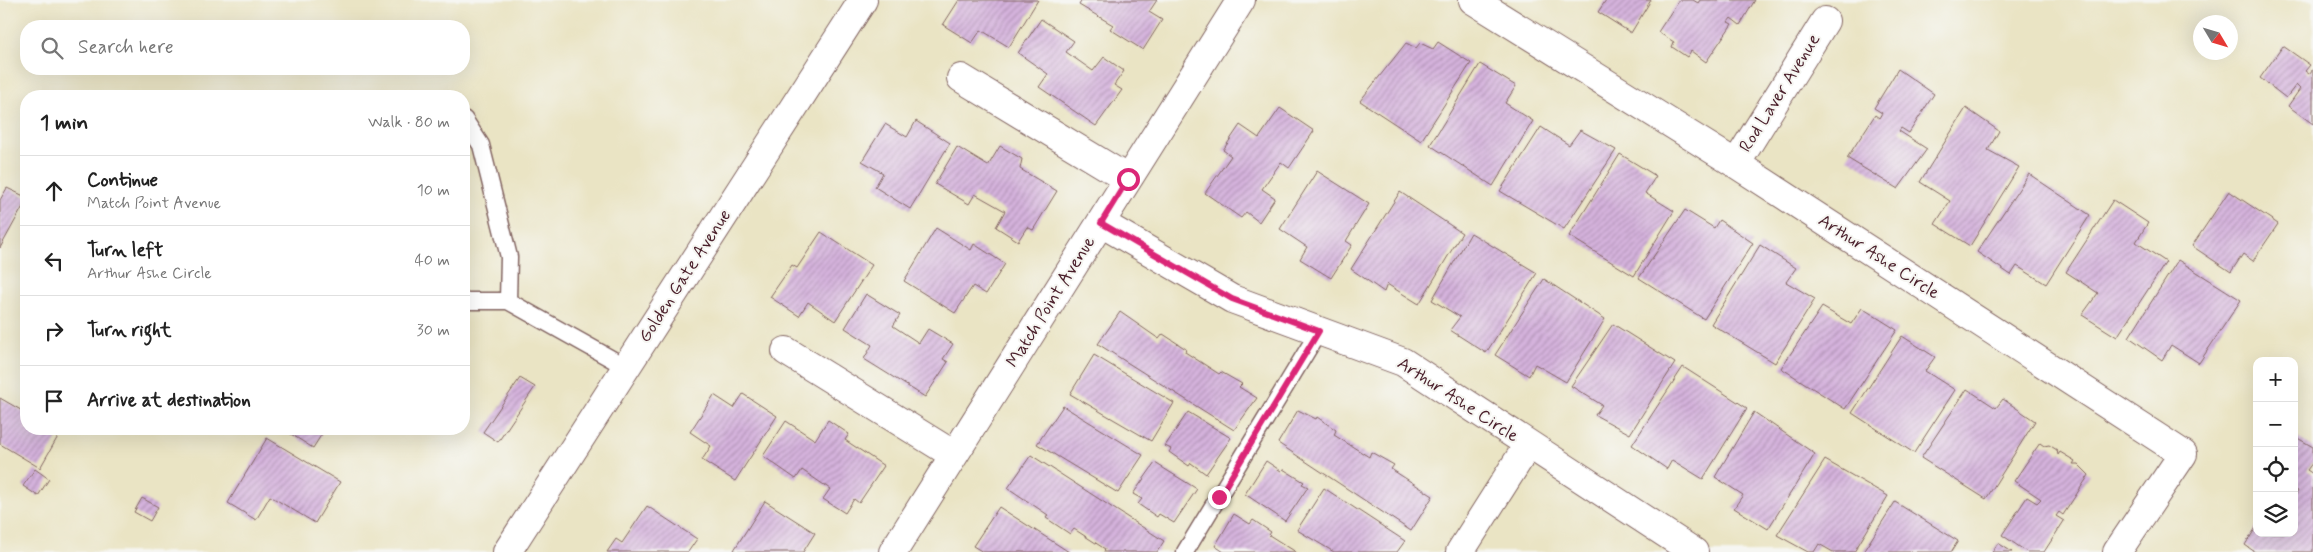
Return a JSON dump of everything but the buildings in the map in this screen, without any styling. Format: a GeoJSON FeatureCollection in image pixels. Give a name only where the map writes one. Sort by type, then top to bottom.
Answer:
{"type":"FeatureCollection","features":[{"type":"Feature","properties":{"kind":"street","name":"Golden Gate Avenue"},"geometry":{"type":"LineString","coordinates":[[507,552],[863,0]]}},
{"type":"Feature","properties":{"kind":"street","name":"Match Point Avenue"},"geometry":{"type":"LineString","coordinates":[[893,552],[1241,0]]}},
{"type":"Feature","properties":{"kind":"street","name":"Arthur Ashe Circle"},"geometry":{"type":"LineString","coordinates":[[1473,0],[1736,164],[2183,454],[2117,552]]}},
{"type":"Feature","properties":{"kind":"street","name":"Rod Laver Avenue"},"geometry":{"type":"LineString","coordinates":[[1736,164],[1825,21]]}},
{"type":"Feature","properties":{"kind":"street"},"geometry":{"type":"LineString","coordinates":[[961,78],[1128,179]]}},
{"type":"Feature","properties":{"kind":"street","name":"Arthur Ashe Circle"},"geometry":{"type":"LineString","coordinates":[[1101,223],[1232,299],[1403,362],[1694,552]]}},
{"type":"Feature","properties":{"kind":"street"},"geometry":{"type":"LineString","coordinates":[[786,351],[954,455]]}},
{"type":"Feature","properties":{"kind":"street"},"geometry":{"type":"LineString","coordinates":[[1460,552],[1528,445]]}},
{"type":"Feature","properties":{"kind":"lane"},"geometry":{"type":"LineString","coordinates":[[470,128],[481,145],[509,257],[508,301]]}},
{"type":"Feature","properties":{"kind":"lane"},"geometry":{"type":"LineString","coordinates":[[470,302],[508,301],[626,367]]}},
{"type":"Feature","properties":{"kind":"lane"},"geometry":{"type":"LineString","coordinates":[[1185,552],[1319,331]]}},
{"type":"Feature","properties":{"kind":"route"},"geometry":{"type":"LineString","coordinates":[[1128,179],[1101,223],[1232,299],[1319,331],[1219,497]]}}]}
